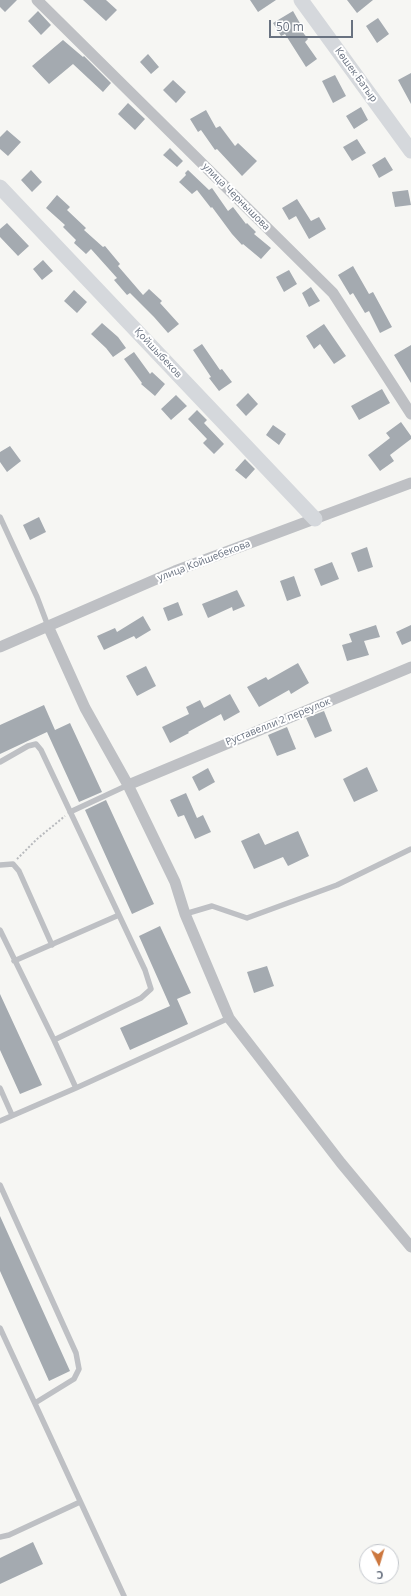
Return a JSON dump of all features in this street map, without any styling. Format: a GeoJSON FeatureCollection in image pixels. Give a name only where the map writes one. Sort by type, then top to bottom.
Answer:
{"type":"FeatureCollection","features":[{"type":"Feature","properties":{"kind":"street","name":"улица Чернышова"},"geometry":{"type":"LineString","coordinates":[[37,0],[333,293],[411,414]]}},
{"type":"Feature","properties":{"kind":"street","name":"Көшек Батыр"},"geometry":{"type":"LineString","coordinates":[[301,0],[411,151]]}},
{"type":"Feature","properties":{"kind":"street","name":"Қойшыбеков"},"geometry":{"type":"LineString","coordinates":[[0,188],[315,519]]}},
{"type":"Feature","properties":{"kind":"street","name":"улица Койшебекова"},"geometry":{"type":"LineString","coordinates":[[0,647],[175,571],[411,484]]}},
{"type":"Feature","properties":{"kind":"street"},"geometry":{"type":"LineString","coordinates":[[48,626],[85,708],[128,785],[175,882],[185,914],[229,1018],[341,1163],[411,1247]]}},
{"type":"Feature","properties":{"kind":"street","name":"Руставелли 2 переулок"},"geometry":{"type":"LineString","coordinates":[[128,785],[144,777],[411,667]]}},
{"type":"Feature","properties":{"kind":"lane"},"geometry":{"type":"LineString","coordinates":[[0,516],[37,597],[48,626]]}},
{"type":"Feature","properties":{"kind":"lane"},"geometry":{"type":"LineString","coordinates":[[0,762],[28,746],[36,744],[41,750],[145,970],[151,989],[141,998],[54,1040]]}},
{"type":"Feature","properties":{"kind":"lane"},"geometry":{"type":"LineString","coordinates":[[70,812],[128,785]]}},
{"type":"Feature","properties":{"kind":"lane"},"geometry":{"type":"LineString","coordinates":[[185,914],[212,906],[247,918],[337,885],[411,849]]}},
{"type":"Feature","properties":{"kind":"lane"},"geometry":{"type":"LineString","coordinates":[[0,864],[13,864],[19,871],[52,945]]}},
{"type":"Feature","properties":{"kind":"lane"},"geometry":{"type":"LineString","coordinates":[[14,961],[119,915]]}},
{"type":"Feature","properties":{"kind":"lane"},"geometry":{"type":"LineString","coordinates":[[0,930],[76,1088]]}},
{"type":"Feature","properties":{"kind":"lane"},"geometry":{"type":"LineString","coordinates":[[0,1121],[229,1018]]}},
{"type":"Feature","properties":{"kind":"lane"},"geometry":{"type":"LineString","coordinates":[[0,1088],[12,1115]]}},
{"type":"Feature","properties":{"kind":"lane"},"geometry":{"type":"LineString","coordinates":[[0,1185],[76,1353],[79,1369],[74,1379],[35,1403]]}},
{"type":"Feature","properties":{"kind":"lane"},"geometry":{"type":"LineString","coordinates":[[0,1328],[124,1596]]}},
{"type":"Feature","properties":{"kind":"lane"},"geometry":{"type":"LineString","coordinates":[[0,1537],[8,1535],[80,1502]]}},
{"type":"Feature","properties":{"kind":"path"},"geometry":{"type":"LineString","coordinates":[[13,864],[37,839],[70,812]]}},
{"type":"Feature","properties":{"kind":"building"},"geometry":{"type":"Polygon","coordinates":[[[0,0],[17,0],[5,12],[0,7],[0,0]]]}},
{"type":"Feature","properties":{"kind":"building"},"geometry":{"type":"Polygon","coordinates":[[[83,0],[106,0],[117,10],[106,21],[83,0]]]}},
{"type":"Feature","properties":{"kind":"building"},"geometry":{"type":"Polygon","coordinates":[[[250,0],[276,0],[258,12],[250,0]]]}},
{"type":"Feature","properties":{"kind":"building"},"geometry":{"type":"Polygon","coordinates":[[[347,0],[373,0],[357,13],[347,0]]]}},
{"type":"Feature","properties":{"kind":"building"},"geometry":{"type":"Polygon","coordinates":[[[38,11],[51,25],[41,35],[28,21],[38,11]]]}},
{"type":"Feature","properties":{"kind":"building"},"geometry":{"type":"Polygon","coordinates":[[[293,11],[301,25],[298,26],[308,39],[305,42],[317,59],[306,67],[285,34],[281,36],[273,23],[293,11]]]}},
{"type":"Feature","properties":{"kind":"building"},"geometry":{"type":"Polygon","coordinates":[[[378,18],[389,34],[377,43],[366,26],[378,18]]]}},
{"type":"Feature","properties":{"kind":"building"},"geometry":{"type":"Polygon","coordinates":[[[63,40],[83,57],[84,56],[111,83],[103,92],[73,64],[49,84],[32,66],[63,40]]]}},
{"type":"Feature","properties":{"kind":"building"},"geometry":{"type":"Polygon","coordinates":[[[148,54],[159,67],[151,74],[140,62],[148,54]]]}},
{"type":"Feature","properties":{"kind":"building"},"geometry":{"type":"Polygon","coordinates":[[[411,73],[411,104],[398,80],[411,73]]]}},
{"type":"Feature","properties":{"kind":"building"},"geometry":{"type":"Polygon","coordinates":[[[335,75],[346,96],[333,103],[322,81],[335,75]]]}},
{"type":"Feature","properties":{"kind":"building"},"geometry":{"type":"Polygon","coordinates":[[[173,80],[186,92],[176,103],[163,90],[173,80]]]}},
{"type":"Feature","properties":{"kind":"building"},"geometry":{"type":"Polygon","coordinates":[[[128,103],[145,119],[135,130],[118,114],[128,103]]]}},
{"type":"Feature","properties":{"kind":"building"},"geometry":{"type":"Polygon","coordinates":[[[361,107],[368,120],[354,129],[346,116],[361,107]]]}},
{"type":"Feature","properties":{"kind":"building"},"geometry":{"type":"Polygon","coordinates":[[[206,110],[216,128],[220,126],[235,146],[238,143],[257,161],[242,176],[217,149],[215,150],[201,130],[198,132],[190,119],[206,110]]]}},
{"type":"Feature","properties":{"kind":"building"},"geometry":{"type":"Polygon","coordinates":[[[7,130],[21,142],[8,156],[0,149],[0,137],[7,130]]]}},
{"type":"Feature","properties":{"kind":"building"},"geometry":{"type":"Polygon","coordinates":[[[357,139],[366,153],[352,161],[343,147],[357,139]]]}},
{"type":"Feature","properties":{"kind":"building"},"geometry":{"type":"Polygon","coordinates":[[[170,148],[183,161],[177,167],[163,155],[170,148]]]}},
{"type":"Feature","properties":{"kind":"building"},"geometry":{"type":"Polygon","coordinates":[[[385,157],[393,170],[379,178],[372,165],[385,157]]]}},
{"type":"Feature","properties":{"kind":"building"},"geometry":{"type":"Polygon","coordinates":[[[31,170],[42,182],[32,192],[21,180],[31,170]]]}},
{"type":"Feature","properties":{"kind":"building"},"geometry":{"type":"Polygon","coordinates":[[[188,170],[209,190],[212,188],[228,211],[233,207],[246,224],[247,223],[256,232],[254,234],[271,248],[261,259],[243,244],[242,245],[197,190],[192,194],[179,182],[186,175],[185,173],[188,170]]]}},
{"type":"Feature","properties":{"kind":"building"},"geometry":{"type":"Polygon","coordinates":[[[408,190],[411,205],[395,207],[392,192],[408,190]]]}},
{"type":"Feature","properties":{"kind":"building"},"geometry":{"type":"Polygon","coordinates":[[[57,195],[70,207],[67,210],[86,228],[84,230],[103,247],[105,246],[120,264],[118,266],[143,295],[149,289],[162,301],[160,303],[179,324],[168,333],[130,293],[127,295],[114,280],[117,278],[91,249],[86,254],[74,243],[76,240],[63,227],[65,225],[46,208],[57,195]]]}},
{"type":"Feature","properties":{"kind":"building"},"geometry":{"type":"Polygon","coordinates":[[[297,199],[311,221],[319,217],[326,229],[309,239],[296,216],[289,220],[282,208],[297,199]]]}},
{"type":"Feature","properties":{"kind":"building"},"geometry":{"type":"Polygon","coordinates":[[[7,223],[29,246],[18,256],[0,237],[0,229],[7,223]]]}},
{"type":"Feature","properties":{"kind":"building"},"geometry":{"type":"Polygon","coordinates":[[[43,260],[53,271],[42,280],[33,269],[43,260]]]}},
{"type":"Feature","properties":{"kind":"building"},"geometry":{"type":"Polygon","coordinates":[[[353,266],[369,294],[373,292],[392,327],[380,333],[369,311],[365,313],[353,293],[350,295],[338,275],[353,266]]]}},
{"type":"Feature","properties":{"kind":"building"},"geometry":{"type":"Polygon","coordinates":[[[289,270],[297,284],[284,292],[276,277],[289,270]]]}},
{"type":"Feature","properties":{"kind":"building"},"geometry":{"type":"Polygon","coordinates":[[[311,287],[320,301],[309,307],[302,293],[311,287]]]}},
{"type":"Feature","properties":{"kind":"building"},"geometry":{"type":"Polygon","coordinates":[[[74,290],[87,302],[77,313],[64,301],[74,290]]]}},
{"type":"Feature","properties":{"kind":"building"},"geometry":{"type":"Polygon","coordinates":[[[102,323],[118,337],[126,348],[113,357],[91,334],[102,323]]]}},
{"type":"Feature","properties":{"kind":"building"},"geometry":{"type":"Polygon","coordinates":[[[324,324],[346,356],[334,364],[320,344],[314,349],[306,336],[324,324]]]}},
{"type":"Feature","properties":{"kind":"building"},"geometry":{"type":"Polygon","coordinates":[[[202,344],[220,370],[222,369],[232,382],[219,391],[209,378],[211,377],[193,350],[202,344]]]}},
{"type":"Feature","properties":{"kind":"building"},"geometry":{"type":"Polygon","coordinates":[[[411,345],[411,383],[394,355],[411,345]]]}},
{"type":"Feature","properties":{"kind":"building"},"geometry":{"type":"Polygon","coordinates":[[[134,352],[150,374],[152,372],[165,384],[155,396],[141,384],[142,383],[124,359],[134,352]]]}},
{"type":"Feature","properties":{"kind":"building"},"geometry":{"type":"Polygon","coordinates":[[[382,389],[390,403],[359,420],[351,406],[382,389]]]}},
{"type":"Feature","properties":{"kind":"building"},"geometry":{"type":"Polygon","coordinates":[[[248,393],[258,404],[246,416],[236,405],[248,393]]]}},
{"type":"Feature","properties":{"kind":"building"},"geometry":{"type":"Polygon","coordinates":[[[176,395],[187,406],[171,420],[161,409],[176,395]]]}},
{"type":"Feature","properties":{"kind":"building"},"geometry":{"type":"Polygon","coordinates":[[[197,410],[207,420],[204,423],[224,444],[214,454],[203,443],[207,439],[188,419],[197,410]]]}},
{"type":"Feature","properties":{"kind":"building"},"geometry":{"type":"Polygon","coordinates":[[[401,422],[411,436],[411,439],[390,455],[394,461],[380,471],[368,455],[390,438],[386,433],[401,422]]]}},
{"type":"Feature","properties":{"kind":"building"},"geometry":{"type":"Polygon","coordinates":[[[273,425],[286,434],[279,445],[266,435],[273,425]]]}},
{"type":"Feature","properties":{"kind":"building"},"geometry":{"type":"Polygon","coordinates":[[[10,446],[21,461],[7,472],[0,462],[0,452],[10,446]]]}},
{"type":"Feature","properties":{"kind":"building"},"geometry":{"type":"Polygon","coordinates":[[[245,459],[255,469],[246,479],[235,470],[245,459]]]}},
{"type":"Feature","properties":{"kind":"building"},"geometry":{"type":"Polygon","coordinates":[[[39,517],[46,532],[30,540],[23,525],[39,517]]]}},
{"type":"Feature","properties":{"kind":"building"},"geometry":{"type":"Polygon","coordinates":[[[367,547],[373,567],[358,572],[351,553],[367,547]]]}},
{"type":"Feature","properties":{"kind":"building"},"geometry":{"type":"Polygon","coordinates":[[[332,562],[339,579],[321,586],[314,569],[332,562]]]}},
{"type":"Feature","properties":{"kind":"building"},"geometry":{"type":"Polygon","coordinates":[[[294,576],[301,596],[287,601],[280,581],[294,576]]]}},
{"type":"Feature","properties":{"kind":"building"},"geometry":{"type":"Polygon","coordinates":[[[237,590],[245,606],[233,611],[232,607],[208,618],[202,604],[237,590]]]}},
{"type":"Feature","properties":{"kind":"building"},"geometry":{"type":"Polygon","coordinates":[[[178,602],[183,615],[168,621],[163,608],[178,602]]]}},
{"type":"Feature","properties":{"kind":"building"},"geometry":{"type":"Polygon","coordinates":[[[143,616],[151,630],[136,639],[134,636],[104,650],[97,636],[115,628],[117,632],[143,616]]]}},
{"type":"Feature","properties":{"kind":"building"},"geometry":{"type":"Polygon","coordinates":[[[376,625],[380,637],[364,641],[369,655],[347,661],[342,645],[352,642],[349,634],[376,625]]]}},
{"type":"Feature","properties":{"kind":"building"},"geometry":{"type":"Polygon","coordinates":[[[411,625],[411,641],[402,645],[396,632],[411,625]]]}},
{"type":"Feature","properties":{"kind":"building"},"geometry":{"type":"Polygon","coordinates":[[[298,663],[309,683],[291,694],[289,690],[259,707],[247,687],[266,677],[268,680],[298,663]]]}},
{"type":"Feature","properties":{"kind":"building"},"geometry":{"type":"Polygon","coordinates":[[[146,666],[156,686],[137,696],[126,676],[146,666]]]}},
{"type":"Feature","properties":{"kind":"building"},"geometry":{"type":"Polygon","coordinates":[[[230,694],[240,712],[224,721],[221,714],[170,743],[162,727],[189,714],[186,707],[200,700],[204,708],[230,694]]]}},
{"type":"Feature","properties":{"kind":"building"},"geometry":{"type":"Polygon","coordinates":[[[44,705],[55,730],[70,723],[102,792],[79,802],[47,732],[0,754],[0,725],[44,705]]]}},
{"type":"Feature","properties":{"kind":"building"},"geometry":{"type":"Polygon","coordinates":[[[324,711],[332,731],[315,738],[306,718],[324,711]]]}},
{"type":"Feature","properties":{"kind":"building"},"geometry":{"type":"Polygon","coordinates":[[[287,727],[296,749],[277,756],[268,735],[287,727]]]}},
{"type":"Feature","properties":{"kind":"building"},"geometry":{"type":"Polygon","coordinates":[[[367,767],[378,791],[354,802],[343,779],[367,767]]]}},
{"type":"Feature","properties":{"kind":"building"},"geometry":{"type":"Polygon","coordinates":[[[208,768],[215,782],[199,791],[192,777],[208,768]]]}},
{"type":"Feature","properties":{"kind":"building"},"geometry":{"type":"Polygon","coordinates":[[[186,793],[197,818],[203,815],[211,832],[195,839],[184,815],[178,817],[170,800],[186,793]]]}},
{"type":"Feature","properties":{"kind":"building"},"geometry":{"type":"Polygon","coordinates":[[[106,800],[154,904],[132,914],[85,810],[106,800]]]}},
{"type":"Feature","properties":{"kind":"building"},"geometry":{"type":"Polygon","coordinates":[[[298,831],[309,856],[288,866],[283,857],[254,869],[241,841],[259,833],[265,845],[298,831]]]}},
{"type":"Feature","properties":{"kind":"building"},"geometry":{"type":"Polygon","coordinates":[[[160,926],[191,993],[177,999],[188,1024],[130,1050],[120,1028],[170,1006],[139,936],[160,926]]]}},
{"type":"Feature","properties":{"kind":"building"},"geometry":{"type":"Polygon","coordinates":[[[267,966],[274,986],[254,993],[247,972],[267,966]]]}},
{"type":"Feature","properties":{"kind":"building"},"geometry":{"type":"Polygon","coordinates":[[[0,994],[42,1085],[20,1094],[0,1050],[0,994]]]}},
{"type":"Feature","properties":{"kind":"building"},"geometry":{"type":"Polygon","coordinates":[[[0,1216],[70,1371],[49,1381],[0,1271],[0,1216]]]}},
{"type":"Feature","properties":{"kind":"building"},"geometry":{"type":"Polygon","coordinates":[[[33,1542],[43,1564],[0,1584],[0,1558],[33,1542]]]}}]}
